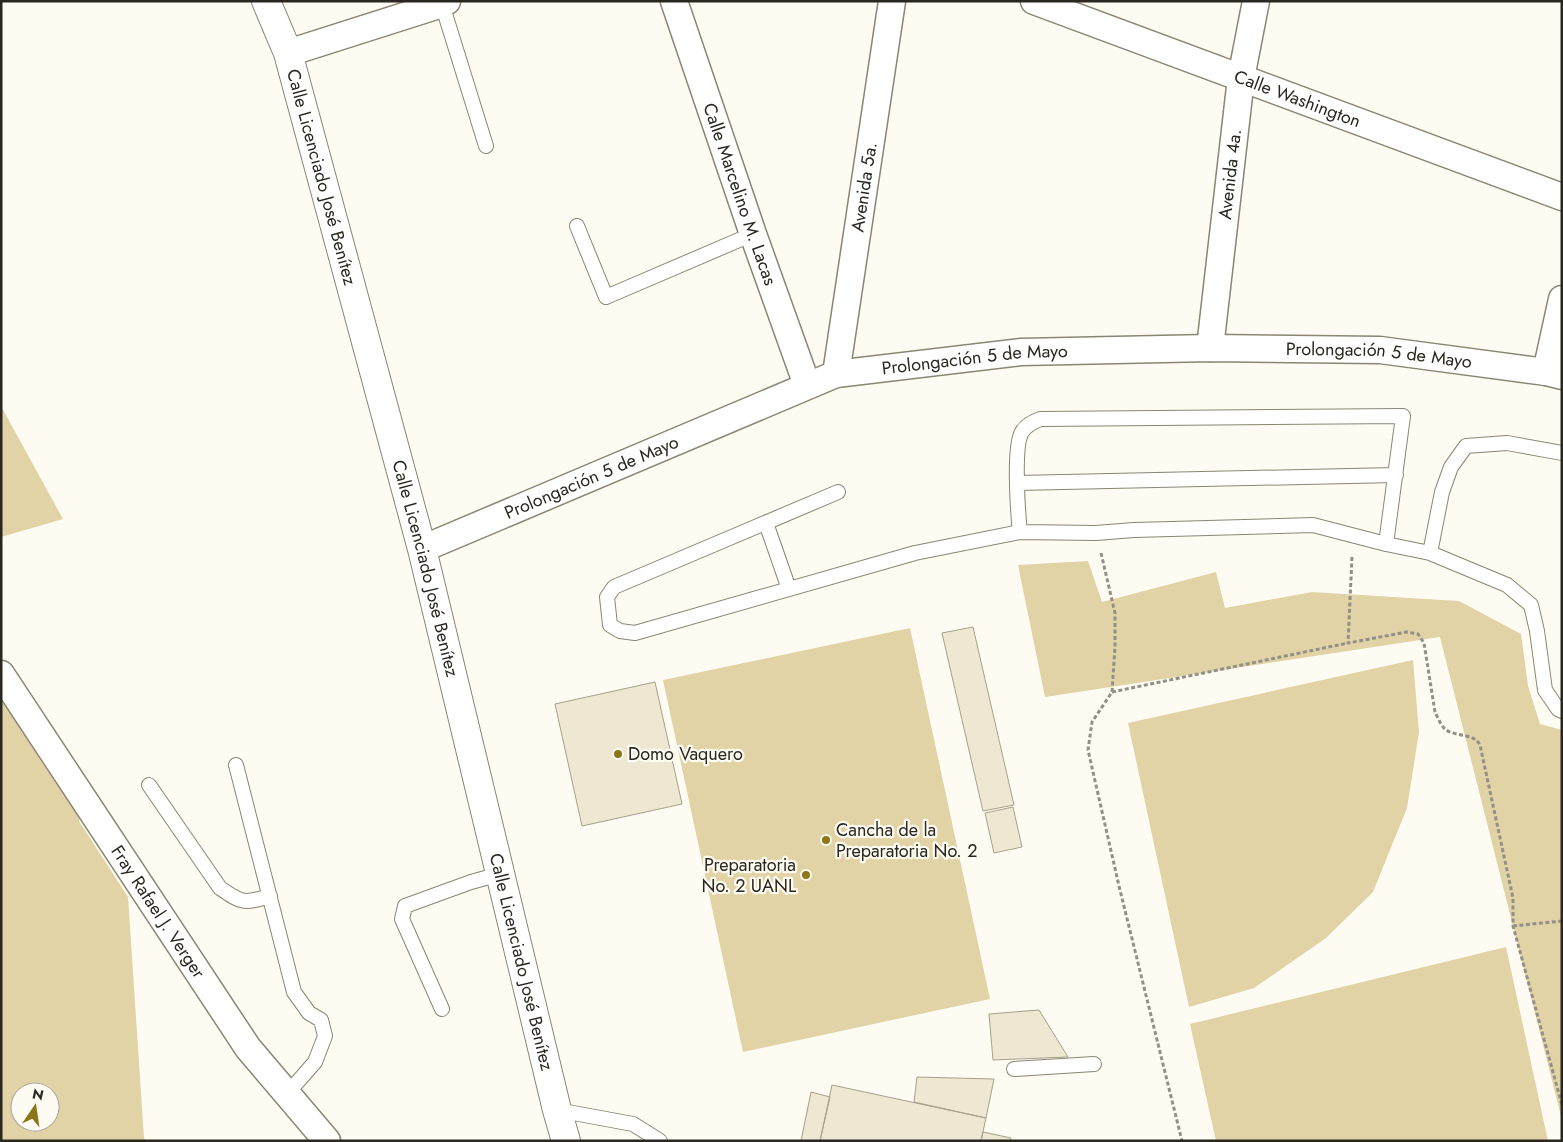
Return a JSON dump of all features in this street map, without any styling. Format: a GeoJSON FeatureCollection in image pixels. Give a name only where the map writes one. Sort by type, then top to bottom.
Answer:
{"type":"FeatureCollection","features":[{"type":"Feature","properties":{"kind":"street","name":"Calle Licenciado José Benítez"},"geometry":{"type":"LineString","coordinates":[[266,1],[288,52],[422,549],[556,1110],[566,1141]]}},
{"type":"Feature","properties":{"kind":"street","name":"Calle Marcelino M. Lacas"},"geometry":{"type":"LineString","coordinates":[[674,1],[807,386]]}},
{"type":"Feature","properties":{"kind":"street","name":"Avenida 5a."},"geometry":{"type":"LineString","coordinates":[[836,374],[892,1]]}},
{"type":"Feature","properties":{"kind":"street","name":"Calle Washington"},"geometry":{"type":"LineString","coordinates":[[1034,1],[1562,197]]}},
{"type":"Feature","properties":{"kind":"street","name":"Avenida 4a."},"geometry":{"type":"LineString","coordinates":[[1210,348],[1241,78],[1256,1]]}},
{"type":"Feature","properties":{"kind":"street"},"geometry":{"type":"LineString","coordinates":[[288,52],[444,3]]}},
{"type":"Feature","properties":{"kind":"street"},"geometry":{"type":"LineString","coordinates":[[1554,374],[1562,300]]}},
{"type":"Feature","properties":{"kind":"street","name":"Prolongación 5 de Mayo"},"geometry":{"type":"LineString","coordinates":[[422,549],[836,374],[1021,352],[1210,348],[1380,350],[1554,374]]}},
{"type":"Feature","properties":{"kind":"street","name":"Fray Rafael J. Verger"},"geometry":{"type":"LineString","coordinates":[[1,674],[248,1048],[327,1141]]}},
{"type":"Feature","properties":{"kind":"lane"},"geometry":{"type":"LineString","coordinates":[[444,3],[486,146]]}},
{"type":"Feature","properties":{"kind":"lane"},"geometry":{"type":"LineString","coordinates":[[577,226],[606,297],[753,234]]}},
{"type":"Feature","properties":{"kind":"lane"},"geometry":{"type":"LineString","coordinates":[[1020,532],[1017,483],[1018,445],[1021,433],[1030,423],[1040,419],[1404,416],[1386,544]]}},
{"type":"Feature","properties":{"kind":"lane"},"geometry":{"type":"LineString","coordinates":[[1430,553],[1442,492],[1451,467],[1466,446],[1508,443],[1562,453]]}},
{"type":"Feature","properties":{"kind":"lane"},"geometry":{"type":"LineString","coordinates":[[1017,483],[1396,475]]}},
{"type":"Feature","properties":{"kind":"lane"},"geometry":{"type":"LineString","coordinates":[[838,492],[614,587],[607,597],[610,625],[620,631],[635,633],[915,553],[1020,532],[1096,533],[1134,530],[1314,525],[1386,544],[1430,553],[1507,585],[1531,605],[1537,631],[1545,690],[1558,709],[1562,711]]}},
{"type":"Feature","properties":{"kind":"lane"},"geometry":{"type":"LineString","coordinates":[[766,523],[789,589]]}},
{"type":"Feature","properties":{"kind":"lane"},"geometry":{"type":"LineString","coordinates":[[236,765],[294,992],[309,1013],[321,1020],[325,1036],[315,1062],[287,1094]]}},
{"type":"Feature","properties":{"kind":"lane"},"geometry":{"type":"LineString","coordinates":[[149,785],[220,888],[237,900],[251,902],[270,896]]}},
{"type":"Feature","properties":{"kind":"lane"},"geometry":{"type":"LineString","coordinates":[[442,1008],[402,919],[405,906],[471,882],[500,874]]}},
{"type":"Feature","properties":{"kind":"lane"},"geometry":{"type":"LineString","coordinates":[[1014,1068],[1094,1064]]}},
{"type":"Feature","properties":{"kind":"lane"},"geometry":{"type":"LineString","coordinates":[[556,1110],[633,1124],[660,1141]]}},
{"type":"Feature","properties":{"kind":"path"},"geometry":{"type":"LineString","coordinates":[[1096,533],[1115,613],[1115,647],[1112,692],[1092,722],[1088,750],[1121,896],[1182,1141]]}},
{"type":"Feature","properties":{"kind":"path"},"geometry":{"type":"LineString","coordinates":[[1348,643],[1353,535]]}},
{"type":"Feature","properties":{"kind":"path"},"geometry":{"type":"LineString","coordinates":[[1112,692],[1348,643],[1407,632],[1418,634],[1424,643],[1435,712],[1440,722],[1447,730],[1477,740],[1480,746],[1514,898],[1513,926],[1562,1105]]}},
{"type":"Feature","properties":{"kind":"path"},"geometry":{"type":"LineString","coordinates":[[1513,926],[1562,921]]}},
{"type":"Feature","properties":{"kind":"shaded area"},"geometry":{"type":"Polygon","coordinates":[[[1,406],[63,519],[1,537],[1,406]]]}},
{"type":"Feature","properties":{"kind":"shaded area"},"geometry":{"type":"Polygon","coordinates":[[[1088,561],[1102,602],[1216,572],[1225,608],[1312,592],[1459,601],[1521,634],[1528,686],[1540,724],[1562,730],[1562,1120],[1440,637],[1045,697],[1018,565],[1088,561]]]}},
{"type":"Feature","properties":{"kind":"shaded area","name":"Cancha de la Preparatoria No. 2"},"geometry":{"type":"Polygon","coordinates":[[[910,628],[990,999],[743,1052],[663,680],[910,628]]]}},
{"type":"Feature","properties":{"kind":"shaded area"},"geometry":{"type":"Polygon","coordinates":[[[1413,660],[1419,732],[1407,808],[1373,892],[1326,938],[1254,988],[1189,1007],[1128,723],[1413,660]]]}},
{"type":"Feature","properties":{"kind":"shaded area"},"geometry":{"type":"Polygon","coordinates":[[[1,700],[79,818],[79,821],[128,897],[144,1138],[146,1141],[1,1141],[1,700]]]}},
{"type":"Feature","properties":{"kind":"shaded area"},"geometry":{"type":"Polygon","coordinates":[[[1506,947],[1548,1141],[1216,1141],[1190,1024],[1506,947]]]}},
{"type":"Feature","properties":{"kind":"building"},"geometry":{"type":"Polygon","coordinates":[[[973,627],[1014,805],[983,811],[942,633],[973,627]]]}},
{"type":"Feature","properties":{"kind":"building","name":"Domo Vaquero"},"geometry":{"type":"Polygon","coordinates":[[[655,682],[682,804],[582,826],[555,704],[655,682]]]}},
{"type":"Feature","properties":{"kind":"building"},"geometry":{"type":"Polygon","coordinates":[[[1013,807],[1022,847],[994,853],[985,813],[1013,807]]]}},
{"type":"Feature","properties":{"kind":"building"},"geometry":{"type":"Polygon","coordinates":[[[1039,1010],[1068,1057],[993,1060],[989,1014],[1039,1010]]]}},
{"type":"Feature","properties":{"kind":"building"},"geometry":{"type":"Polygon","coordinates":[[[917,1077],[994,1079],[986,1118],[914,1102],[917,1077]]]}},
{"type":"Feature","properties":{"kind":"building"},"geometry":{"type":"Polygon","coordinates":[[[832,1085],[986,1118],[981,1141],[820,1141],[832,1085]]]}},
{"type":"Feature","properties":{"kind":"building"},"geometry":{"type":"Polygon","coordinates":[[[811,1092],[830,1097],[820,1141],[801,1141],[811,1092]]]}},
{"type":"Feature","properties":{"kind":"building"},"geometry":{"type":"Polygon","coordinates":[[[983,1132],[1011,1138],[1011,1141],[981,1141],[983,1132]]]}},
{"type":"Feature","properties":{"kind":"place","name":"Domo Vaquero"},"geometry":{"type":"Point","coordinates":[618,754]}},
{"type":"Feature","properties":{"kind":"place","name":"Cancha de la Preparatoria No. 2"},"geometry":{"type":"Point","coordinates":[826,840]}},
{"type":"Feature","properties":{"kind":"place","name":"Preparatoria No. 2 UANL"},"geometry":{"type":"Point","coordinates":[806,875]}}]}
